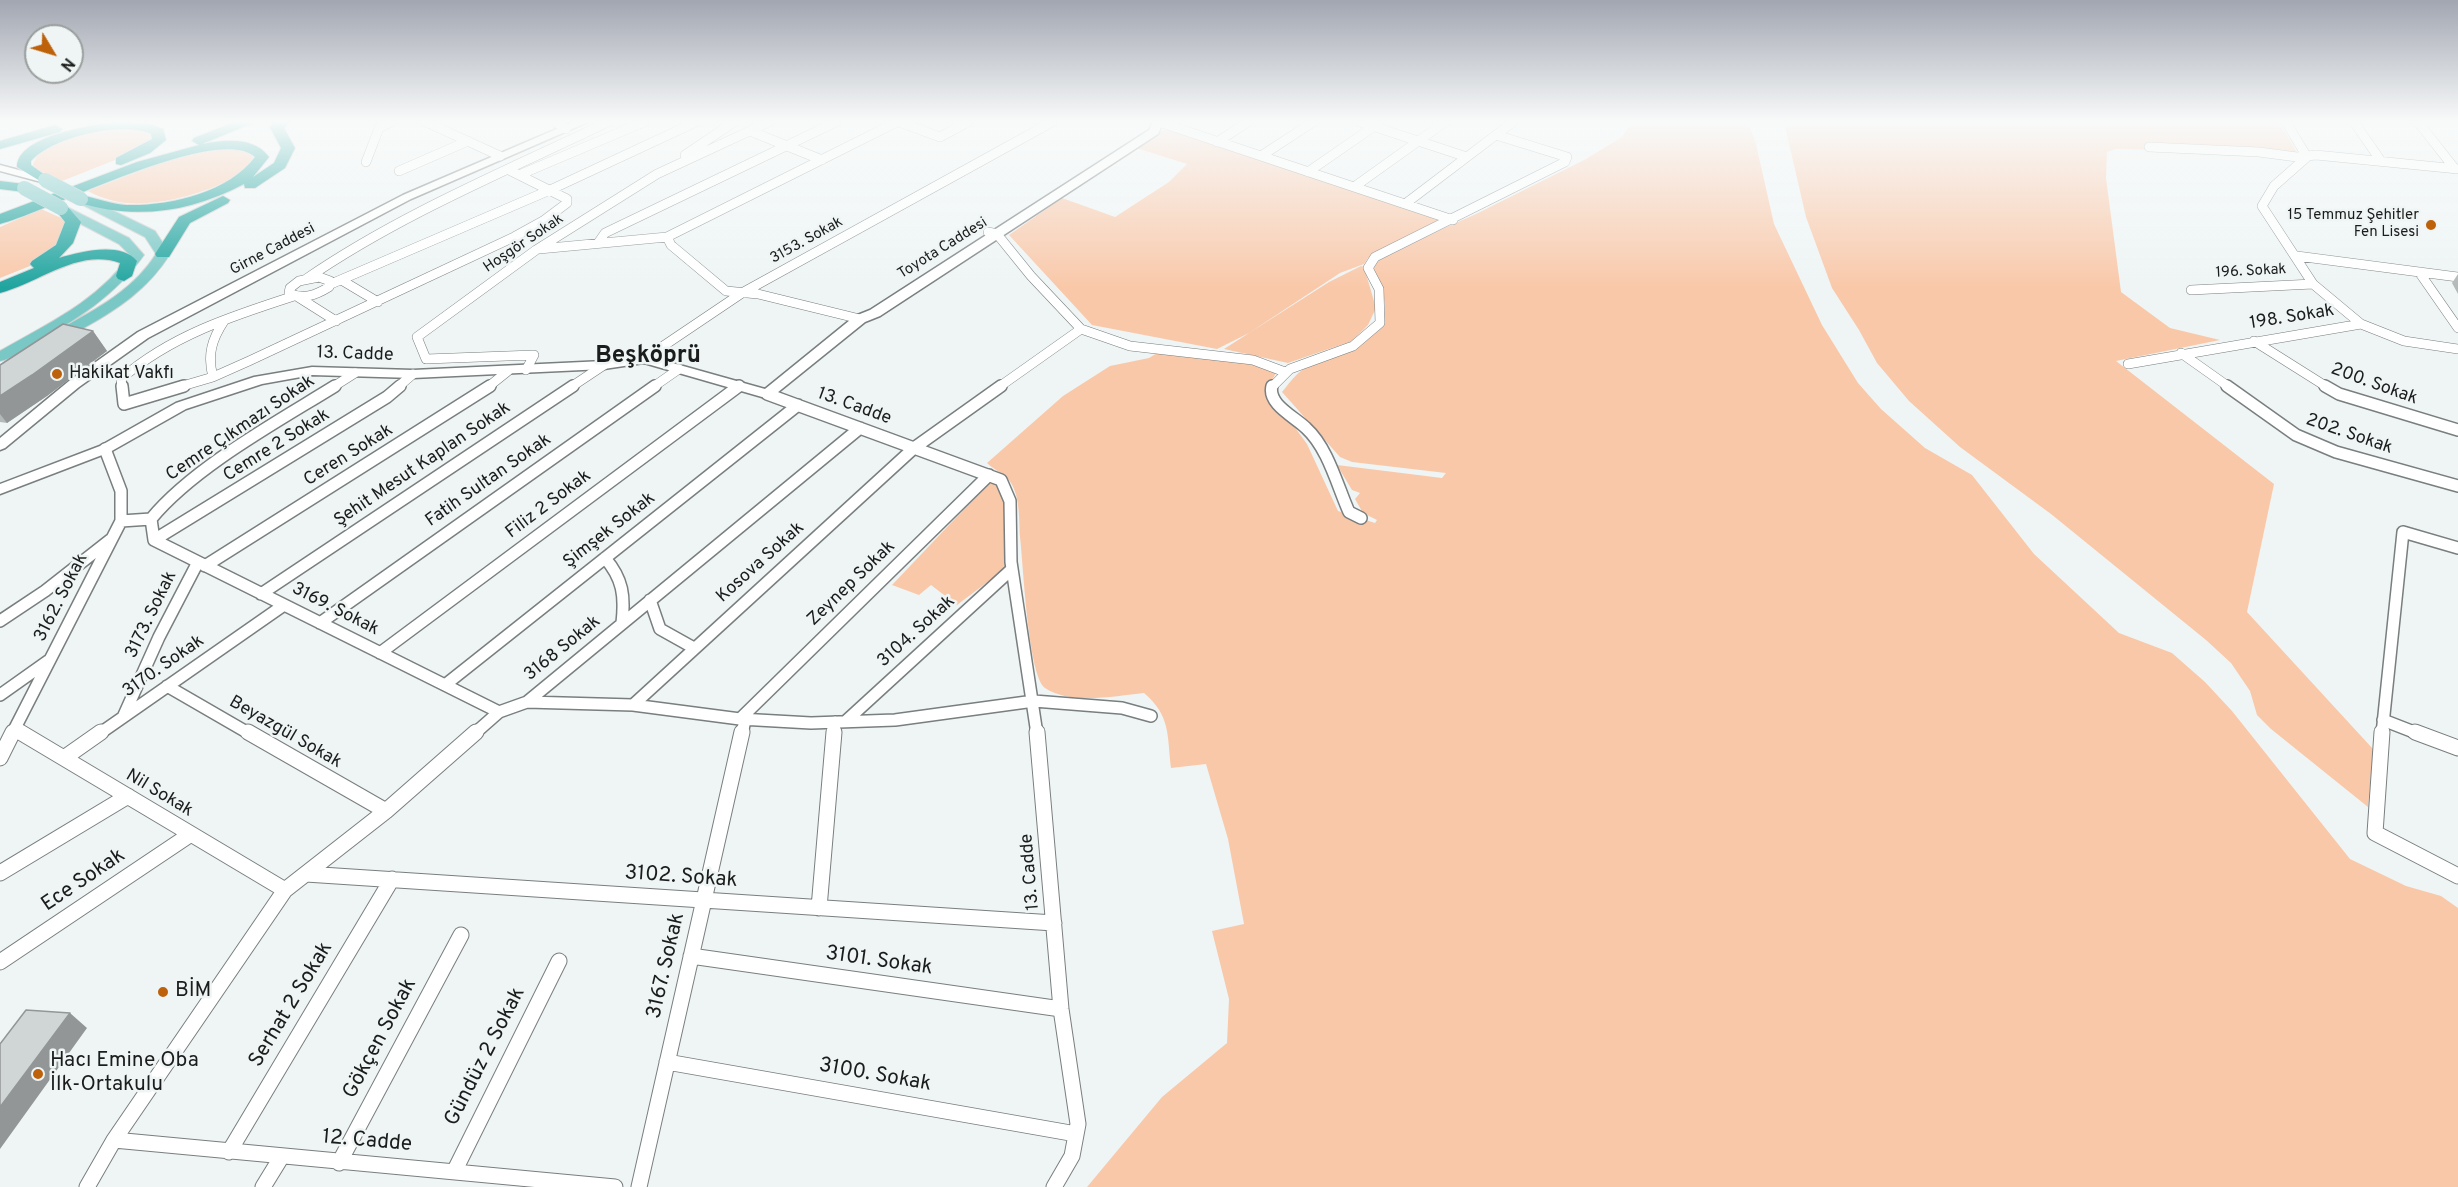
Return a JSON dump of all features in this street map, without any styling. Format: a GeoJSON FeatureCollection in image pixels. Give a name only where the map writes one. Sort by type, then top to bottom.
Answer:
{"type":"FeatureCollection","features":[{"type":"Feature","properties":{"kind":"highway"},"geometry":{"type":"LineString","coordinates":[[34,177],[47,191]]}},
{"type":"Feature","properties":{"kind":"highway"},"geometry":{"type":"LineString","coordinates":[[0,211],[80,177]]}},
{"type":"Feature","properties":{"kind":"highway"},"geometry":{"type":"LineString","coordinates":[[0,219],[47,191],[83,177]]}},
{"type":"Feature","properties":{"kind":"highway"},"geometry":{"type":"LineString","coordinates":[[81,193],[118,177]]}},
{"type":"Feature","properties":{"kind":"highway"},"geometry":{"type":"LineString","coordinates":[[0,225],[47,191],[81,193],[123,177]]}},
{"type":"Feature","properties":{"kind":"highway"},"geometry":{"type":"LineString","coordinates":[[81,193],[108,207],[129,209],[182,202],[215,192],[243,177]]}},
{"type":"Feature","properties":{"kind":"highway"},"geometry":{"type":"LineString","coordinates":[[163,254],[184,220],[263,177]]}},
{"type":"Feature","properties":{"kind":"highway"},"geometry":{"type":"LineString","coordinates":[[0,185],[24,188]]}},
{"type":"Feature","properties":{"kind":"highway"},"geometry":{"type":"LineString","coordinates":[[0,280],[57,255],[70,238],[73,222],[61,207]]}},
{"type":"Feature","properties":{"kind":"highway"},"geometry":{"type":"LineString","coordinates":[[0,288],[73,260],[102,254],[119,255],[129,261],[124,276]]}},
{"type":"Feature","properties":{"kind":"main road"},"geometry":{"type":"LineString","coordinates":[[3,366],[99,297],[124,276],[137,255],[124,241],[24,188]]}},
{"type":"Feature","properties":{"kind":"main road"},"geometry":{"type":"LineString","coordinates":[[3,366],[141,284],[156,269],[163,254],[150,234],[81,193],[47,191]]}},
{"type":"Feature","properties":{"kind":"street"},"geometry":{"type":"LineString","coordinates":[[19,177],[47,191]]}},
{"type":"Feature","properties":{"kind":"street","name":"Girne Caddesi"},"geometry":{"type":"LineString","coordinates":[[0,445],[74,384],[143,335],[407,197],[451,177]]}},
{"type":"Feature","properties":{"kind":"street"},"geometry":{"type":"LineString","coordinates":[[336,321],[289,293],[290,288],[382,232],[494,177]]}},
{"type":"Feature","properties":{"kind":"street"},"geometry":{"type":"LineString","coordinates":[[524,177],[550,190],[567,199],[563,207],[552,215],[378,302],[213,377],[124,405],[120,382],[124,375],[180,338],[296,297],[321,292],[331,284],[343,281],[550,190],[577,177]]}},
{"type":"Feature","properties":{"kind":"street","name":"Hoşgör Sokak"},"geometry":{"type":"LineString","coordinates":[[526,370],[534,356],[426,359],[417,337],[536,250],[652,177]]}},
{"type":"Feature","properties":{"kind":"street"},"geometry":{"type":"LineString","coordinates":[[598,243],[605,233],[721,177]]}},
{"type":"Feature","properties":{"kind":"street"},"geometry":{"type":"LineString","coordinates":[[536,250],[667,237],[787,177]]}},
{"type":"Feature","properties":{"kind":"street","name":"3153. Sokak"},"geometry":{"type":"LineString","coordinates":[[644,358],[742,292],[951,177]]}},
{"type":"Feature","properties":{"kind":"street","name":"Toyota Caddesi"},"geometry":{"type":"LineString","coordinates":[[767,394],[860,319],[1081,177]]}},
{"type":"Feature","properties":{"kind":"street"},"geometry":{"type":"LineString","coordinates":[[1324,177],[1453,220]]}},
{"type":"Feature","properties":{"kind":"street"},"geometry":{"type":"LineString","coordinates":[[1354,188],[1369,177]]}},
{"type":"Feature","properties":{"kind":"street"},"geometry":{"type":"LineString","coordinates":[[1405,204],[1440,177]]}},
{"type":"Feature","properties":{"kind":"street"},"geometry":{"type":"LineString","coordinates":[[1361,518],[1349,512],[1332,468],[1308,429],[1296,416],[1281,407],[1272,396],[1274,382],[1285,372],[1306,362],[1344,351],[1365,339],[1380,323],[1379,289],[1368,268],[1375,257],[1535,177]]}},
{"type":"Feature","properties":{"kind":"street"},"geometry":{"type":"LineString","coordinates":[[2285,177],[2271,190],[2262,206],[2297,256],[2313,284],[2361,324]]}},
{"type":"Feature","properties":{"kind":"street"},"geometry":{"type":"LineString","coordinates":[[0,180],[24,188]]}},
{"type":"Feature","properties":{"kind":"street"},"geometry":{"type":"LineString","coordinates":[[992,233],[1081,329],[1113,342],[1142,348],[1263,360],[1285,372]]}},
{"type":"Feature","properties":{"kind":"street"},"geometry":{"type":"LineString","coordinates":[[667,237],[671,245],[726,291],[758,294],[860,319]]}},
{"type":"Feature","properties":{"kind":"street"},"geometry":{"type":"LineString","coordinates":[[2297,256],[2458,277]]}},
{"type":"Feature","properties":{"kind":"street"},"geometry":{"type":"LineString","coordinates":[[2419,272],[2458,328]]}},
{"type":"Feature","properties":{"kind":"street"},"geometry":{"type":"LineString","coordinates":[[306,279],[324,277],[331,284]]}},
{"type":"Feature","properties":{"kind":"street"},"geometry":{"type":"LineString","coordinates":[[343,281],[378,302]]}},
{"type":"Feature","properties":{"kind":"street","name":"196. Sokak"},"geometry":{"type":"LineString","coordinates":[[2192,290],[2313,284]]}},
{"type":"Feature","properties":{"kind":"street"},"geometry":{"type":"LineString","coordinates":[[213,377],[207,362],[212,339],[224,321]]}},
{"type":"Feature","properties":{"kind":"street","name":"198. Sokak"},"geometry":{"type":"LineString","coordinates":[[2128,364],[2254,340],[2361,324],[2404,341],[2458,349]]}},
{"type":"Feature","properties":{"kind":"street","name":"Kosova Sokak"},"geometry":{"type":"LineString","coordinates":[[633,705],[914,448],[1081,329]]}},
{"type":"Feature","properties":{"kind":"street","name":"200. Sokak"},"geometry":{"type":"LineString","coordinates":[[2254,340],[2282,361],[2339,394],[2458,430]]}},
{"type":"Feature","properties":{"kind":"street","name":"202. Sokak"},"geometry":{"type":"LineString","coordinates":[[2181,353],[2296,435],[2336,452],[2458,486]]}},
{"type":"Feature","properties":{"kind":"street","name":"13. Cadde"},"geometry":{"type":"LineString","coordinates":[[0,489],[105,449],[181,406],[259,380],[312,371],[413,374],[526,370],[604,365],[644,358],[767,394],[1000,480],[1010,501],[1012,569],[1034,700],[1061,1009],[1078,1124],[1072,1156],[1054,1187]]}},
{"type":"Feature","properties":{"kind":"street","name":"Şehit Mesut Kaplan Sokak"},"geometry":{"type":"LineString","coordinates":[[261,594],[604,365]]}},
{"type":"Feature","properties":{"kind":"street","name":"Fatih Sultan Sokak"},"geometry":{"type":"LineString","coordinates":[[320,623],[679,369]]}},
{"type":"Feature","properties":{"kind":"street","name":"Ceren Sokak"},"geometry":{"type":"LineString","coordinates":[[202,564],[437,420],[493,384],[508,370]]}},
{"type":"Feature","properties":{"kind":"street","name":"Cemre Çıkmazı Sokak"},"geometry":{"type":"LineString","coordinates":[[151,519],[170,496],[254,437],[356,373]]}},
{"type":"Feature","properties":{"kind":"street","name":"Cemre 2 Sokak"},"geometry":{"type":"LineString","coordinates":[[154,540],[387,397],[413,374]]}},
{"type":"Feature","properties":{"kind":"street","name":"Filiz 2 Sokak"},"geometry":{"type":"LineString","coordinates":[[380,653],[740,386]]}},
{"type":"Feature","properties":{"kind":"street","name":"Şimşek Sokak"},"geometry":{"type":"LineString","coordinates":[[445,685],[798,405]]}},
{"type":"Feature","properties":{"kind":"street","name":"3168 Sokak"},"geometry":{"type":"LineString","coordinates":[[87,1187],[114,1140],[285,890],[386,811],[499,712],[526,702],[860,428]]}},
{"type":"Feature","properties":{"kind":"street","name":"3162. Sokak"},"geometry":{"type":"LineString","coordinates":[[0,758],[121,521],[121,491],[105,449]]}},
{"type":"Feature","properties":{"kind":"street","name":"Zeynep Sokak"},"geometry":{"type":"LineString","coordinates":[[742,719],[989,476]]}},
{"type":"Feature","properties":{"kind":"street"},"geometry":{"type":"LineString","coordinates":[[121,521],[151,519],[154,540]]}},
{"type":"Feature","properties":{"kind":"street"},"geometry":{"type":"LineString","coordinates":[[2458,548],[2403,532],[2383,720],[2375,833],[2458,876]]}},
{"type":"Feature","properties":{"kind":"street"},"geometry":{"type":"LineString","coordinates":[[0,621],[45,591],[113,538]]}},
{"type":"Feature","properties":{"kind":"street","name":"3169. Sokak"},"geometry":{"type":"LineString","coordinates":[[154,540],[499,712]]}},
{"type":"Feature","properties":{"kind":"street"},"geometry":{"type":"LineString","coordinates":[[605,558],[620,576],[625,595],[622,623]]}},
{"type":"Feature","properties":{"kind":"street","name":"3173. Sokak"},"geometry":{"type":"LineString","coordinates":[[123,717],[159,637],[202,564]]}},
{"type":"Feature","properties":{"kind":"street","name":"3104. Sokak"},"geometry":{"type":"LineString","coordinates":[[840,722],[1012,569]]}},
{"type":"Feature","properties":{"kind":"street"},"geometry":{"type":"LineString","coordinates":[[650,600],[660,629],[694,648]]}},
{"type":"Feature","properties":{"kind":"street","name":"3170. Sokak"},"geometry":{"type":"LineString","coordinates":[[64,758],[284,605]]}},
{"type":"Feature","properties":{"kind":"street"},"geometry":{"type":"LineString","coordinates":[[0,695],[50,660]]}},
{"type":"Feature","properties":{"kind":"street","name":"Beyazgül Sokak"},"geometry":{"type":"LineString","coordinates":[[167,686],[386,811]]}},
{"type":"Feature","properties":{"kind":"street"},"geometry":{"type":"LineString","coordinates":[[526,702],[633,705],[742,719],[840,722],[895,720],[1034,700],[1122,708],[1151,716]]}},
{"type":"Feature","properties":{"kind":"street","name":"3167. Sokak"},"geometry":{"type":"LineString","coordinates":[[639,1187],[742,719]]}},
{"type":"Feature","properties":{"kind":"street"},"geometry":{"type":"LineString","coordinates":[[2383,720],[2458,748]]}},
{"type":"Feature","properties":{"kind":"street"},"geometry":{"type":"LineString","coordinates":[[819,908],[840,722]]}},
{"type":"Feature","properties":{"kind":"street","name":"Nil Sokak"},"geometry":{"type":"LineString","coordinates":[[15,729],[285,890]]}},
{"type":"Feature","properties":{"kind":"street"},"geometry":{"type":"LineString","coordinates":[[0,873],[128,796]]}},
{"type":"Feature","properties":{"kind":"street","name":"Ece Sokak"},"geometry":{"type":"LineString","coordinates":[[0,962],[191,834]]}},
{"type":"Feature","properties":{"kind":"street","name":"3102. Sokak"},"geometry":{"type":"LineString","coordinates":[[306,874],[1054,923]]}},
{"type":"Feature","properties":{"kind":"street","name":"Serhat 2 Sokak"},"geometry":{"type":"LineString","coordinates":[[229,1152],[392,879]]}},
{"type":"Feature","properties":{"kind":"street","name":"Gökçen Sokak"},"geometry":{"type":"LineString","coordinates":[[339,1162],[461,935]]}},
{"type":"Feature","properties":{"kind":"street","name":"3101. Sokak"},"geometry":{"type":"LineString","coordinates":[[691,956],[1061,1009]]}},
{"type":"Feature","properties":{"kind":"street","name":"Gündüz 2 Sokak"},"geometry":{"type":"LineString","coordinates":[[454,1172],[559,961]]}},
{"type":"Feature","properties":{"kind":"street","name":"3100. Sokak"},"geometry":{"type":"LineString","coordinates":[[667,1062],[1076,1134]]}},
{"type":"Feature","properties":{"kind":"street","name":"12. Cadde"},"geometry":{"type":"LineString","coordinates":[[114,1140],[615,1187]]}},
{"type":"Feature","properties":{"kind":"street"},"geometry":{"type":"LineString","coordinates":[[263,1187],[282,1156]]}},
{"type":"Feature","properties":{"kind":"shaded area"},"geometry":{"type":"Polygon","coordinates":[[[54,177],[71,177],[62,181],[54,177]]]}},
{"type":"Feature","properties":{"kind":"shaded area"},"geometry":{"type":"Polygon","coordinates":[[[123,177],[233,177],[207,190],[159,202],[124,203],[109,200],[88,191],[123,177]]]}},
{"type":"Feature","properties":{"kind":"shaded area"},"geometry":{"type":"Polygon","coordinates":[[[1174,177],[1314,177],[1438,219],[1439,223],[1368,258],[1364,264],[1340,273],[1249,333],[1217,349],[1092,325],[1009,235],[1062,198],[1115,217],[1174,177]]]}},
{"type":"Feature","properties":{"kind":"shaded area"},"geometry":{"type":"Polygon","coordinates":[[[1549,177],[1764,177],[1774,224],[1822,325],[1858,383],[1881,409],[1925,448],[1972,475],[2034,554],[2119,633],[2172,653],[2205,682],[2232,711],[2350,859],[2406,886],[2441,896],[2458,908],[2458,1187],[1087,1187],[1162,1097],[1227,1043],[1229,999],[1212,931],[1244,924],[1228,839],[1206,764],[1171,768],[1168,736],[1163,718],[1153,701],[1144,693],[1080,698],[1055,693],[1045,688],[1039,679],[1034,663],[1027,617],[1016,495],[1009,480],[987,463],[1063,396],[1110,366],[1149,358],[1162,350],[1258,358],[1280,366],[1267,389],[1307,444],[1338,511],[1375,523],[1377,520],[1363,513],[1355,499],[1360,493],[1352,490],[1337,465],[1442,478],[1446,473],[1352,462],[1340,457],[1282,392],[1301,371],[1363,338],[1382,320],[1385,309],[1384,297],[1372,265],[1390,252],[1476,214],[1549,177]]]}},
{"type":"Feature","properties":{"kind":"shaded area"},"geometry":{"type":"Polygon","coordinates":[[[1797,177],[2106,177],[2121,292],[2170,328],[2220,340],[2116,361],[2274,484],[2247,612],[2373,749],[2368,807],[2271,729],[2257,715],[2250,691],[2231,663],[2206,640],[2051,514],[1960,447],[1909,401],[1877,363],[1832,288],[1806,217],[1797,177]]]}},
{"type":"Feature","properties":{"kind":"shaded area"},"geometry":{"type":"Polygon","coordinates":[[[41,209],[68,221],[68,240],[35,264],[0,278],[0,227],[41,209]]]}},
{"type":"Feature","properties":{"kind":"shaded area"},"geometry":{"type":"Polygon","coordinates":[[[1361,266],[1364,267],[1376,308],[1368,325],[1352,341],[1288,363],[1224,349],[1329,282],[1361,266]]]}},
{"type":"Feature","properties":{"kind":"shaded area"},"geometry":{"type":"Polygon","coordinates":[[[989,483],[998,485],[1006,503],[1010,565],[957,605],[931,585],[919,595],[892,585],[989,483]]]}},
{"type":"Feature","properties":{"kind":"building"},"geometry":{"type":"Polygon","coordinates":[[[63,324],[93,331],[0,396],[0,365],[63,324]]]}},
{"type":"Feature","properties":{"kind":"building"},"geometry":{"type":"Polygon","coordinates":[[[26,1010],[70,1013],[0,1107],[0,1044],[26,1010]]]}},
{"type":"Feature","properties":{"kind":"place","name":"15 Temmuz Şehitler Fen Lisesi"},"geometry":{"type":"Point","coordinates":[2431,225]}},
{"type":"Feature","properties":{"kind":"place","name":"Hakikat Vakfı"},"geometry":{"type":"Point","coordinates":[57,374]}},
{"type":"Feature","properties":{"kind":"place","name":"BİM"},"geometry":{"type":"Point","coordinates":[163,992]}},
{"type":"Feature","properties":{"kind":"place","name":"Hacı Emine Oba İlk-Ortakulu"},"geometry":{"type":"Point","coordinates":[38,1074]}},
{"type":"Feature","properties":{"kind":"district","name":"Beşköprü"},"geometry":{"type":"Point","coordinates":[648,357]}}]}
